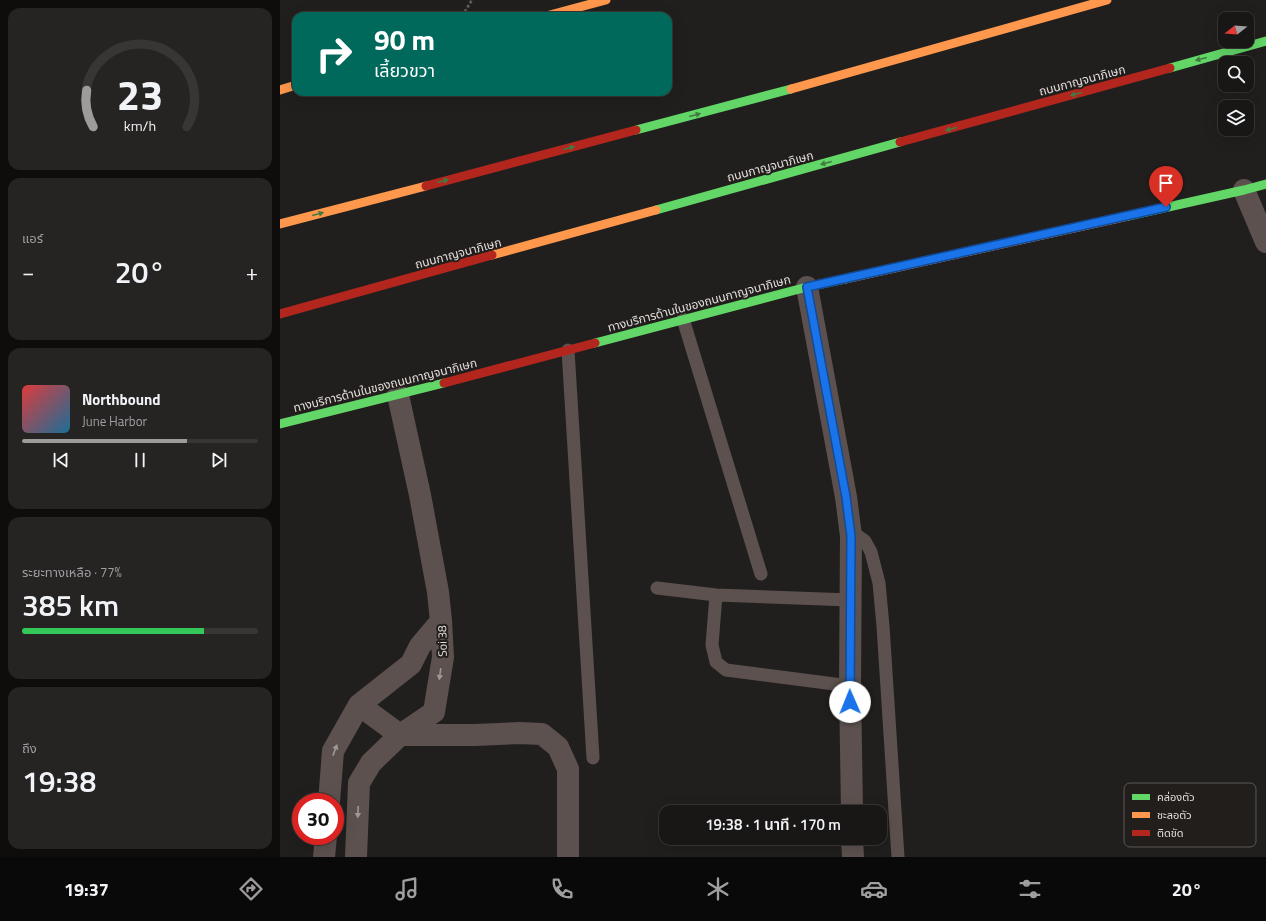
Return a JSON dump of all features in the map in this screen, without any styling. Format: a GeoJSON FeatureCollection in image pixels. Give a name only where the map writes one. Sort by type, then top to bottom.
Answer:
{"type":"FeatureCollection","features":[{"type":"Feature","properties":{"kind":"main road"},"geometry":{"type":"LineString","coordinates":[[561,12],[606,0]]}},
{"type":"Feature","properties":{"kind":"main road"},"geometry":{"type":"LineString","coordinates":[[280,224],[806,85],[1107,0]]}},
{"type":"Feature","properties":{"kind":"main road","name":"ถนนกาญจนาภิเษก"},"geometry":{"type":"LineString","coordinates":[[280,314],[1266,42]]}},
{"type":"Feature","properties":{"kind":"main road"},"geometry":{"type":"LineString","coordinates":[[280,90],[292,86]]}},
{"type":"Feature","properties":{"kind":"main road","name":"ทางบริการด้านในของถนนกาญจนาภิเษก"},"geometry":{"type":"LineString","coordinates":[[280,424],[807,287],[1266,184]]}},
{"type":"Feature","properties":{"kind":"street"},"geometry":{"type":"LineString","coordinates":[[1244,190],[1266,242]]}},
{"type":"Feature","properties":{"kind":"street"},"geometry":{"type":"LineString","coordinates":[[807,287],[845,490],[851,536],[850,686],[852,805]]}},
{"type":"Feature","properties":{"kind":"street","name":"Soi 38"},"geometry":{"type":"LineString","coordinates":[[356,857],[359,783],[371,763],[400,735],[434,712],[443,657],[438,592],[420,495],[398,394]]}},
{"type":"Feature","properties":{"kind":"street"},"geometry":{"type":"LineString","coordinates":[[330,793],[334,751],[359,705],[411,664],[420,646],[441,621]]}},
{"type":"Feature","properties":{"kind":"street"},"geometry":{"type":"LineString","coordinates":[[359,705],[400,735],[475,735],[519,732],[542,734],[558,747],[568,769],[568,857]]}},
{"type":"Feature","properties":{"kind":"street"},"geometry":{"type":"LineString","coordinates":[[332,777],[359,783]]}},
{"type":"Feature","properties":{"kind":"street"},"geometry":{"type":"LineString","coordinates":[[324,857],[325,845]]}},
{"type":"Feature","properties":{"kind":"street"},"geometry":{"type":"LineString","coordinates":[[852,845],[853,857]]}},
{"type":"Feature","properties":{"kind":"lane"},"geometry":{"type":"LineString","coordinates":[[683,319],[761,574]]}},
{"type":"Feature","properties":{"kind":"lane"},"geometry":{"type":"LineString","coordinates":[[568,350],[593,758]]}},
{"type":"Feature","properties":{"kind":"lane"},"geometry":{"type":"LineString","coordinates":[[851,536],[858,536],[864,541],[872,552],[879,582],[898,857]]}},
{"type":"Feature","properties":{"kind":"lane"},"geometry":{"type":"LineString","coordinates":[[657,588],[716,595],[850,600]]}},
{"type":"Feature","properties":{"kind":"lane"},"geometry":{"type":"LineString","coordinates":[[716,595],[712,645],[716,662],[726,670],[850,686]]}},
{"type":"Feature","properties":{"kind":"path"},"geometry":{"type":"LineString","coordinates":[[464,12],[472,0]]}},
{"type":"Feature","properties":{"kind":"traffic: fast"},"geometry":{"type":"LineString","coordinates":[[1170,68],[1266,41]]}},
{"type":"Feature","properties":{"kind":"traffic: fast"},"geometry":{"type":"LineString","coordinates":[[636,130],[791,89]]}},
{"type":"Feature","properties":{"kind":"traffic: fast"},"geometry":{"type":"LineString","coordinates":[[656,210],[900,142]]}},
{"type":"Feature","properties":{"kind":"traffic: fast"},"geometry":{"type":"LineString","coordinates":[[1128,216],[1266,184]]}},
{"type":"Feature","properties":{"kind":"traffic: fast"},"geometry":{"type":"LineString","coordinates":[[595,343],[807,287],[845,279]]}},
{"type":"Feature","properties":{"kind":"traffic: fast"},"geometry":{"type":"LineString","coordinates":[[280,424],[444,383]]}},
{"type":"Feature","properties":{"kind":"traffic: slow"},"geometry":{"type":"LineString","coordinates":[[561,12],[606,0]]}},
{"type":"Feature","properties":{"kind":"traffic: slow"},"geometry":{"type":"LineString","coordinates":[[791,89],[1107,0]]}},
{"type":"Feature","properties":{"kind":"traffic: slow"},"geometry":{"type":"LineString","coordinates":[[280,90],[292,86]]}},
{"type":"Feature","properties":{"kind":"traffic: slow"},"geometry":{"type":"LineString","coordinates":[[280,224],[426,186]]}},
{"type":"Feature","properties":{"kind":"traffic: slow"},"geometry":{"type":"LineString","coordinates":[[492,255],[656,210]]}},
{"type":"Feature","properties":{"kind":"traffic: slow"},"geometry":{"type":"LineString","coordinates":[[845,279],[1128,216]]}},
{"type":"Feature","properties":{"kind":"traffic: jam"},"geometry":{"type":"LineString","coordinates":[[900,142],[1170,68]]}},
{"type":"Feature","properties":{"kind":"traffic: jam"},"geometry":{"type":"LineString","coordinates":[[426,186],[636,130]]}},
{"type":"Feature","properties":{"kind":"traffic: jam"},"geometry":{"type":"LineString","coordinates":[[280,314],[492,255]]}},
{"type":"Feature","properties":{"kind":"traffic: jam"},"geometry":{"type":"LineString","coordinates":[[444,383],[595,343]]}},
{"type":"Feature","properties":{"kind":"route"},"geometry":{"type":"LineString","coordinates":[[850,702],[851,536],[839,456],[807,287],[1166,207]]}}]}
